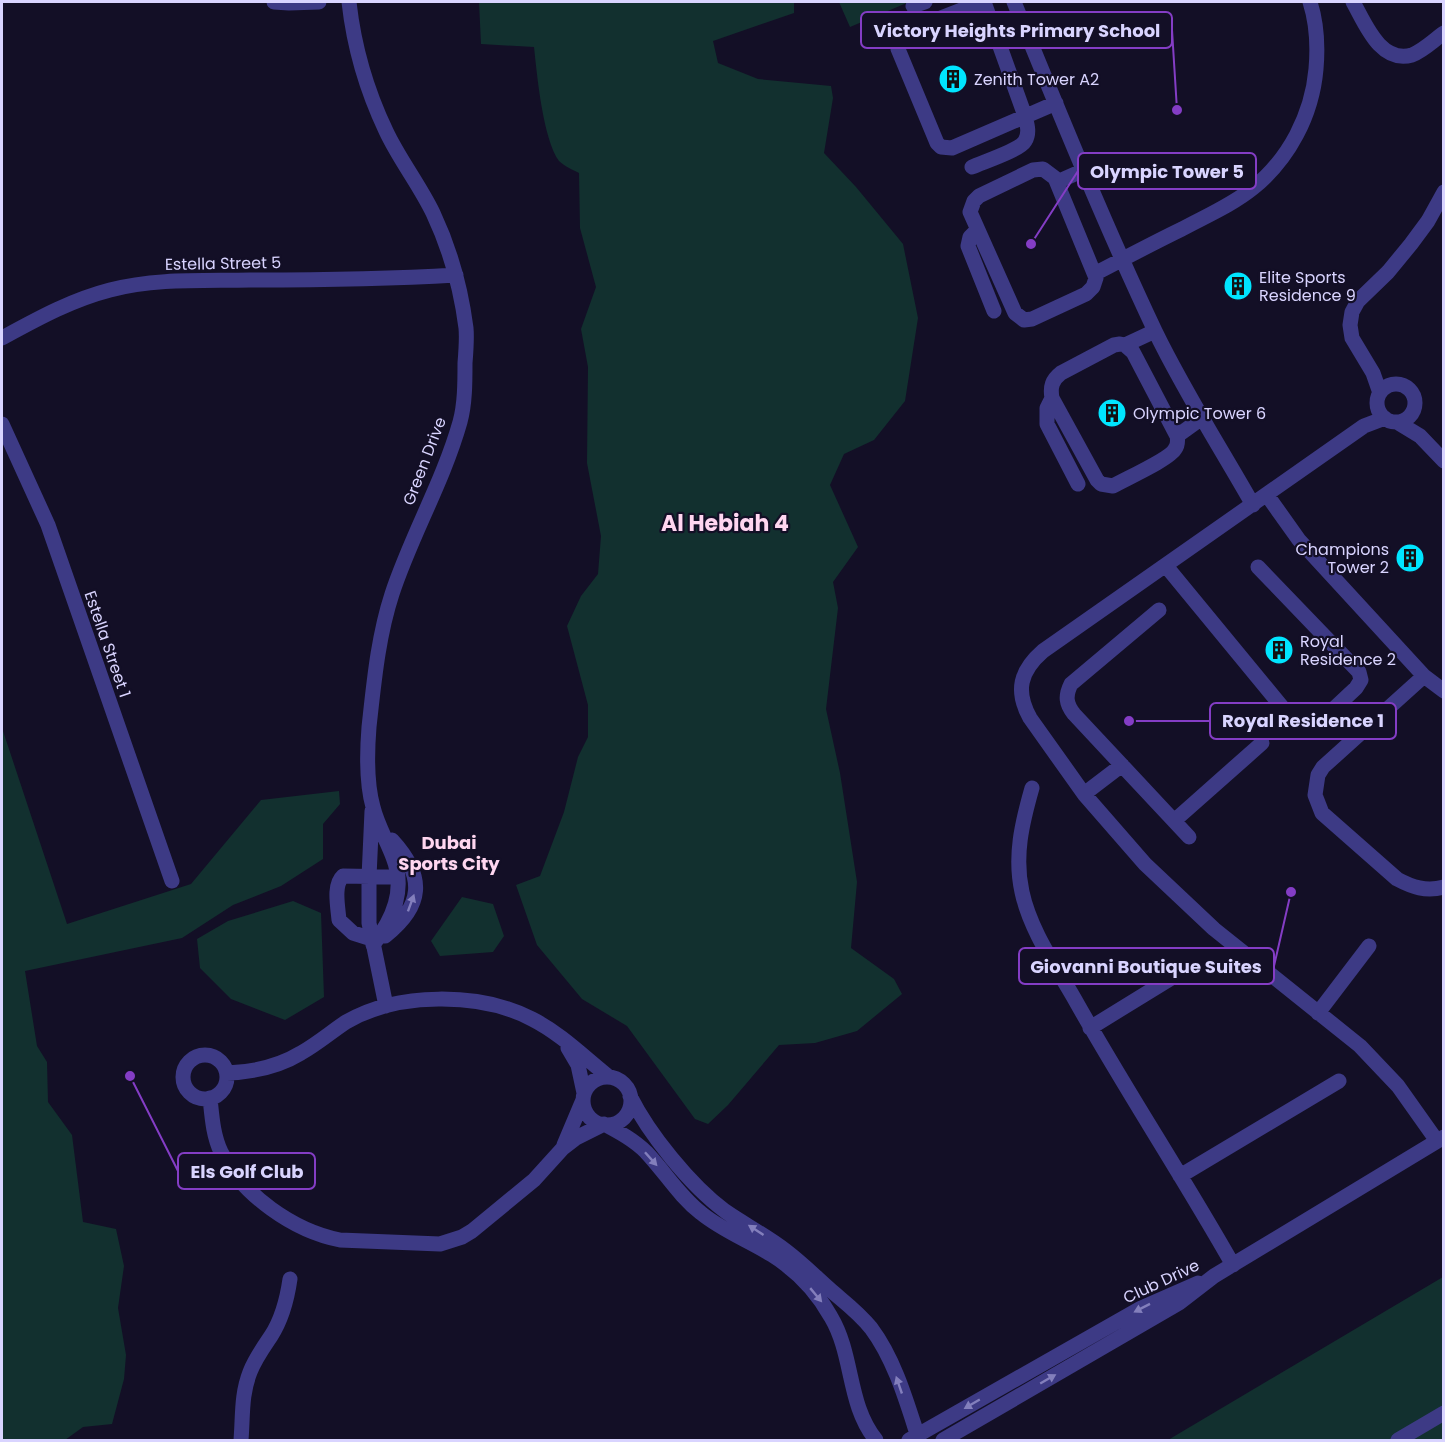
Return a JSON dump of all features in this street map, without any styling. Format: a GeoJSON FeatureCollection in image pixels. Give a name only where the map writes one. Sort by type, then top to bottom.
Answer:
{"type":"FeatureCollection","features":[{"type":"Feature","properties":{"kind":"street"},"geometry":{"type":"LineString","coordinates":[[274,2],[319,2]]}},
{"type":"Feature","properties":{"kind":"street","name":"Green Drive"},"geometry":{"type":"LineString","coordinates":[[349,2],[359,59],[369,92],[386,132],[433,213],[456,275],[466,331],[464,388],[460,420],[447,459],[395,586],[378,650],[368,745],[372,805],[368,903],[372,942],[386,1006]]}},
{"type":"Feature","properties":{"kind":"street"},"geometry":{"type":"LineString","coordinates":[[972,167],[1022,145],[1028,136],[1025,116],[983,2],[905,33],[901,37],[898,49],[933,139],[941,147],[952,148],[1025,116],[1056,103]]}},
{"type":"Feature","properties":{"kind":"street"},"geometry":{"type":"LineString","coordinates":[[1014,2],[1084,170],[1155,331],[1253,505]]}},
{"type":"Feature","properties":{"kind":"street"},"geometry":{"type":"LineString","coordinates":[[1096,273],[1228,205],[1253,188],[1275,166],[1293,142],[1307,114],[1315,84],[1317,27],[1310,2]]}},
{"type":"Feature","properties":{"kind":"street"},"geometry":{"type":"LineString","coordinates":[[1353,2],[1377,42],[1382,48],[1395,55],[1404,56],[1419,52],[1443,33]]}},
{"type":"Feature","properties":{"kind":"street"},"geometry":{"type":"LineString","coordinates":[[1038,169],[1048,171],[1057,182],[1096,273],[1093,287],[1086,294],[1032,319],[1024,320],[1014,313],[970,212],[974,201],[979,196],[1038,169]]}},
{"type":"Feature","properties":{"kind":"street"},"geometry":{"type":"LineString","coordinates":[[1057,182],[1084,170]]}},
{"type":"Feature","properties":{"kind":"street"},"geometry":{"type":"LineString","coordinates":[[1443,192],[1428,221],[1411,244],[1388,272],[1358,301],[1352,312],[1350,325],[1352,338],[1373,372],[1383,394],[1381,415],[1420,436],[1443,461]]}},
{"type":"Feature","properties":{"kind":"street"},"geometry":{"type":"LineString","coordinates":[[976,230],[970,237],[968,246],[994,310]]}},
{"type":"Feature","properties":{"kind":"street","name":"Estella Street 5"},"geometry":{"type":"LineString","coordinates":[[2,338],[84,297],[135,285],[187,281],[397,279],[456,275]]}},
{"type":"Feature","properties":{"kind":"street"},"geometry":{"type":"LineString","coordinates":[[1078,484],[1047,424],[1046,413],[1052,398],[1052,384],[1061,373],[1114,345],[1125,345],[1155,331]]}},
{"type":"Feature","properties":{"kind":"street"},"geometry":{"type":"LineString","coordinates":[[1052,398],[1097,480],[1107,486],[1113,486],[1170,456],[1177,447],[1177,435],[1133,352],[1125,345]]}},
{"type":"Feature","properties":{"kind":"street"},"geometry":{"type":"LineString","coordinates":[[1215,1276],[1440,1139],[1380,1065],[1360,1046],[1221,935],[1171,891],[1145,864],[1084,795],[1030,718],[1021,694],[1026,669],[1043,651],[1364,426],[1391,420],[1403,421],[1412,413],[1413,395],[1404,386],[1383,394],[1364,426]]}},
{"type":"Feature","properties":{"kind":"street"},"geometry":{"type":"LineString","coordinates":[[1412,413],[1420,436]]}},
{"type":"Feature","properties":{"kind":"street"},"geometry":{"type":"LineString","coordinates":[[1177,435],[1202,418]]}},
{"type":"Feature","properties":{"kind":"street","name":"Estella Street 1"},"geometry":{"type":"LineString","coordinates":[[2,424],[48,525],[172,881]]}},
{"type":"Feature","properties":{"kind":"street"},"geometry":{"type":"LineString","coordinates":[[1267,495],[1299,540],[1424,676],[1443,691]]}},
{"type":"Feature","properties":{"kind":"street"},"geometry":{"type":"LineString","coordinates":[[1166,566],[1287,713],[1299,721],[1319,720],[1356,688],[1360,680],[1359,672],[1258,567]]}},
{"type":"Feature","properties":{"kind":"street"},"geometry":{"type":"LineString","coordinates":[[1159,610],[1071,684],[1068,692],[1069,707],[1189,837]]}},
{"type":"Feature","properties":{"kind":"street"},"geometry":{"type":"LineString","coordinates":[[1424,676],[1323,767],[1318,775],[1315,795],[1322,813],[1397,879],[1409,886],[1423,889],[1443,887]]}},
{"type":"Feature","properties":{"kind":"street"},"geometry":{"type":"LineString","coordinates":[[1174,821],[1262,743]]}},
{"type":"Feature","properties":{"kind":"street"},"geometry":{"type":"LineString","coordinates":[[1084,795],[1122,765]]}},
{"type":"Feature","properties":{"kind":"street"},"geometry":{"type":"LineString","coordinates":[[1032,788],[1023,821],[1018,869],[1029,915],[1090,1028],[1233,1265]]}},
{"type":"Feature","properties":{"kind":"street","name":"Green Drive"},"geometry":{"type":"LineString","coordinates":[[372,805],[393,858],[399,888],[389,921],[372,942]]}},
{"type":"Feature","properties":{"kind":"street"},"geometry":{"type":"LineString","coordinates":[[381,828],[398,847],[411,868],[415,894],[412,905],[404,920],[372,942],[354,933],[339,920],[337,886],[343,876],[398,877]]}},
{"type":"Feature","properties":{"kind":"street"},"geometry":{"type":"LineString","coordinates":[[1318,1013],[1369,946]]}},
{"type":"Feature","properties":{"kind":"street"},"geometry":{"type":"LineString","coordinates":[[1090,1028],[1198,961]]}},
{"type":"Feature","properties":{"kind":"street"},"geometry":{"type":"LineString","coordinates":[[227,1073],[265,1069],[284,1062],[301,1054],[349,1021],[386,1006],[460,1000],[494,1005],[531,1018],[551,1030],[609,1077],[622,1083],[646,1125],[697,1187],[726,1212],[768,1238],[803,1264],[854,1309],[884,1347],[894,1369],[915,1439]]}},
{"type":"Feature","properties":{"kind":"street"},"geometry":{"type":"LineString","coordinates":[[564,1041],[578,1065],[584,1107],[592,1119],[626,1137],[646,1153],[699,1212],[735,1236],[772,1256],[789,1268],[814,1292],[839,1332],[858,1407],[876,1440]]}},
{"type":"Feature","properties":{"kind":"street"},"geometry":{"type":"LineString","coordinates":[[210,1056],[217,1059],[227,1073],[223,1089],[210,1098],[201,1099],[193,1095],[183,1081],[183,1073],[187,1065],[196,1057],[210,1056]]}},
{"type":"Feature","properties":{"kind":"street"},"geometry":{"type":"LineString","coordinates":[[563,1148],[584,1097],[594,1081],[609,1077]]}},
{"type":"Feature","properties":{"kind":"street"},"geometry":{"type":"LineString","coordinates":[[1180,1176],[1340,1081]]}},
{"type":"Feature","properties":{"kind":"street"},"geometry":{"type":"LineString","coordinates":[[210,1098],[214,1133],[229,1167],[260,1198],[298,1226],[327,1238],[340,1240],[440,1244],[472,1232],[534,1180],[563,1148],[576,1138],[604,1124],[619,1121],[625,1116],[631,1103],[630,1095]]}},
{"type":"Feature","properties":{"kind":"street","name":"Club Drive"},"geometry":{"type":"LineString","coordinates":[[915,1439],[1141,1308],[1215,1276]]}},
{"type":"Feature","properties":{"kind":"street","name":"Club Drive"},"geometry":{"type":"LineString","coordinates":[[943,1440],[1179,1303],[1215,1276]]}},
{"type":"Feature","properties":{"kind":"street"},"geometry":{"type":"LineString","coordinates":[[241,1440],[241,1406],[246,1383],[258,1355],[272,1335],[282,1314],[290,1279]]}},
{"type":"Feature","properties":{"kind":"street"},"geometry":{"type":"LineString","coordinates":[[1398,1440],[1443,1413]]}},
{"type":"Feature","properties":{"kind":"green space"},"geometry":{"type":"Polygon","coordinates":[[[479,2],[794,2],[794,13],[713,41],[718,63],[758,79],[831,86],[833,98],[824,153],[856,187],[903,244],[918,318],[905,401],[874,440],[844,454],[830,485],[858,547],[833,582],[838,608],[826,709],[840,773],[857,882],[851,948],[894,979],[902,994],[857,1031],[815,1043],[779,1045],[728,1105],[708,1124],[695,1119],[627,1026],[582,999],[537,945],[516,885],[540,876],[564,812],[578,757],[588,737],[588,705],[567,626],[581,596],[598,574],[601,536],[587,463],[588,367],[581,329],[596,287],[580,228],[579,173],[559,161],[553,151],[545,123],[534,47],[481,44],[479,2]]]}},
{"type":"Feature","properties":{"kind":"green space"},"geometry":{"type":"Polygon","coordinates":[[[839,2],[909,2],[850,27],[839,2]]]}},
{"type":"Feature","properties":{"kind":"green space"},"geometry":{"type":"Polygon","coordinates":[[[2,728],[67,924],[191,884],[261,800],[339,791],[340,804],[323,824],[323,859],[281,886],[233,905],[182,938],[25,971],[37,1046],[47,1062],[48,1102],[72,1135],[83,1222],[116,1229],[124,1266],[118,1308],[126,1355],[124,1379],[112,1424],[83,1427],[65,1440],[2,1440],[2,728]]]}},
{"type":"Feature","properties":{"kind":"green space"},"geometry":{"type":"Polygon","coordinates":[[[462,897],[493,904],[504,936],[493,952],[440,956],[431,941],[462,897]]]}},
{"type":"Feature","properties":{"kind":"green space"},"geometry":{"type":"Polygon","coordinates":[[[293,901],[321,913],[324,997],[285,1020],[231,999],[200,968],[197,939],[228,921],[293,901]]]}},
{"type":"Feature","properties":{"kind":"green space"},"geometry":{"type":"Polygon","coordinates":[[[1443,1277],[1443,1440],[1168,1440],[1443,1277]]]}},
{"type":"Feature","properties":{"kind":"place","name":"Zenith Tower A2"},"geometry":{"type":"Point","coordinates":[953,79]}},
{"type":"Feature","properties":{"kind":"place","name":"Victory Heights Primary School"},"geometry":{"type":"Point","coordinates":[1177,110]}},
{"type":"Feature","properties":{"kind":"place","name":"Olympic Tower 5"},"geometry":{"type":"Point","coordinates":[1031,244]}},
{"type":"Feature","properties":{"kind":"place","name":"Elite Sports Residence 9"},"geometry":{"type":"Point","coordinates":[1238,286]}},
{"type":"Feature","properties":{"kind":"place","name":"Olympic Tower 6"},"geometry":{"type":"Point","coordinates":[1112,413]}},
{"type":"Feature","properties":{"kind":"place","name":"Champions Tower 2"},"geometry":{"type":"Point","coordinates":[1410,558]}},
{"type":"Feature","properties":{"kind":"place","name":"Royal Residence 2"},"geometry":{"type":"Point","coordinates":[1279,650]}},
{"type":"Feature","properties":{"kind":"place","name":"Royal Residence 1"},"geometry":{"type":"Point","coordinates":[1129,721]}},
{"type":"Feature","properties":{"kind":"place","name":"Giovanni Boutique Suites"},"geometry":{"type":"Point","coordinates":[1291,892]}},
{"type":"Feature","properties":{"kind":"place","name":"Els Golf Club"},"geometry":{"type":"Point","coordinates":[130,1076]}},
{"type":"Feature","properties":{"kind":"district","name":"Al Hebiah 4"},"geometry":{"type":"Point","coordinates":[725,523]}},
{"type":"Feature","properties":{"kind":"district","name":"Dubai Sports City"},"geometry":{"type":"Point","coordinates":[449,853]}}]}
